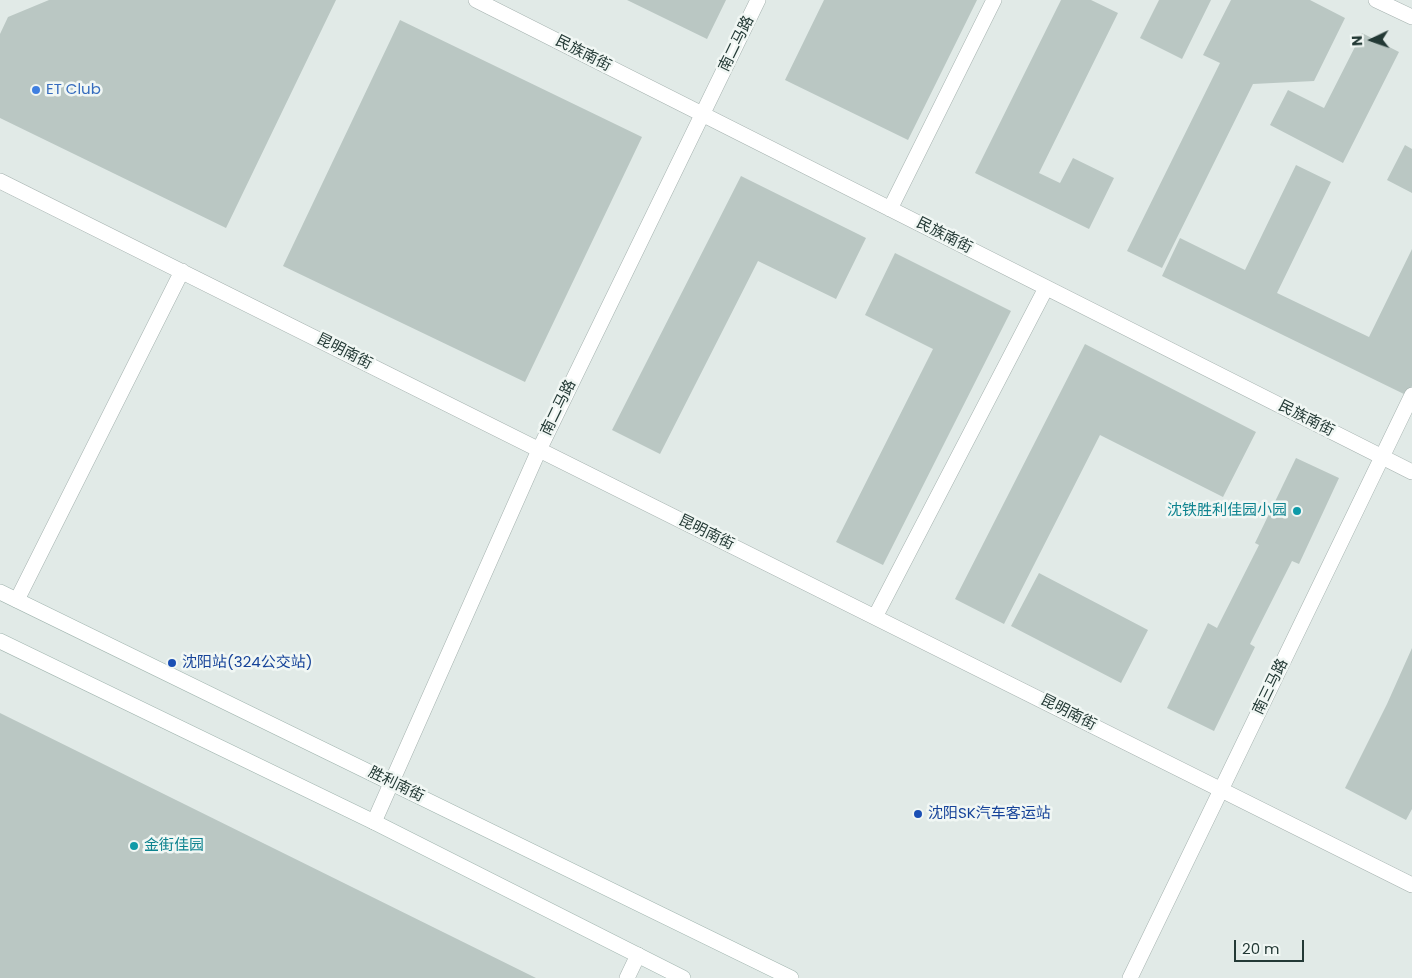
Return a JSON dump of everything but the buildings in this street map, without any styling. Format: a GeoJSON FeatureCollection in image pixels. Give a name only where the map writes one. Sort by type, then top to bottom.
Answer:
{"type":"FeatureCollection","features":[{"type":"Feature","properties":{"kind":"street","name":"民族南街"},"geometry":{"type":"LineString","coordinates":[[476,0],[1412,472]]}},
{"type":"Feature","properties":{"kind":"street","name":"南二马路"},"geometry":{"type":"LineString","coordinates":[[374,822],[539,450],[758,0]]}},
{"type":"Feature","properties":{"kind":"street"},"geometry":{"type":"LineString","coordinates":[[890,209],[994,0]]}},
{"type":"Feature","properties":{"kind":"street"},"geometry":{"type":"LineString","coordinates":[[1376,0],[1412,17]]}},
{"type":"Feature","properties":{"kind":"street","name":"昆明南街"},"geometry":{"type":"LineString","coordinates":[[0,181],[1412,885]]}},
{"type":"Feature","properties":{"kind":"street"},"geometry":{"type":"LineString","coordinates":[[17,600],[182,271]]}},
{"type":"Feature","properties":{"kind":"street"},"geometry":{"type":"LineString","coordinates":[[874,617],[1046,288]]}},
{"type":"Feature","properties":{"kind":"street","name":"南三马路"},"geometry":{"type":"LineString","coordinates":[[1130,978],[1412,396]]}},
{"type":"Feature","properties":{"kind":"street","name":"胜利南街"},"geometry":{"type":"LineString","coordinates":[[0,592],[791,978]]}},
{"type":"Feature","properties":{"kind":"street"},"geometry":{"type":"LineString","coordinates":[[0,641],[374,822],[683,978]]}},
{"type":"Feature","properties":{"kind":"street"},"geometry":{"type":"LineString","coordinates":[[627,978],[638,955]]}},
{"type":"Feature","properties":{"kind":"place","name":"ET Club"},"geometry":{"type":"Point","coordinates":[36,90]}},
{"type":"Feature","properties":{"kind":"place","name":"沈铁胜利佳园小园"},"geometry":{"type":"Point","coordinates":[1297,511]}},
{"type":"Feature","properties":{"kind":"place","name":"沈阳站(324公交站)"},"geometry":{"type":"Point","coordinates":[172,663]}},
{"type":"Feature","properties":{"kind":"place","name":"沈阳SK汽车客运站"},"geometry":{"type":"Point","coordinates":[918,814]}},
{"type":"Feature","properties":{"kind":"place","name":"金街佳园"},"geometry":{"type":"Point","coordinates":[134,846]}}]}
